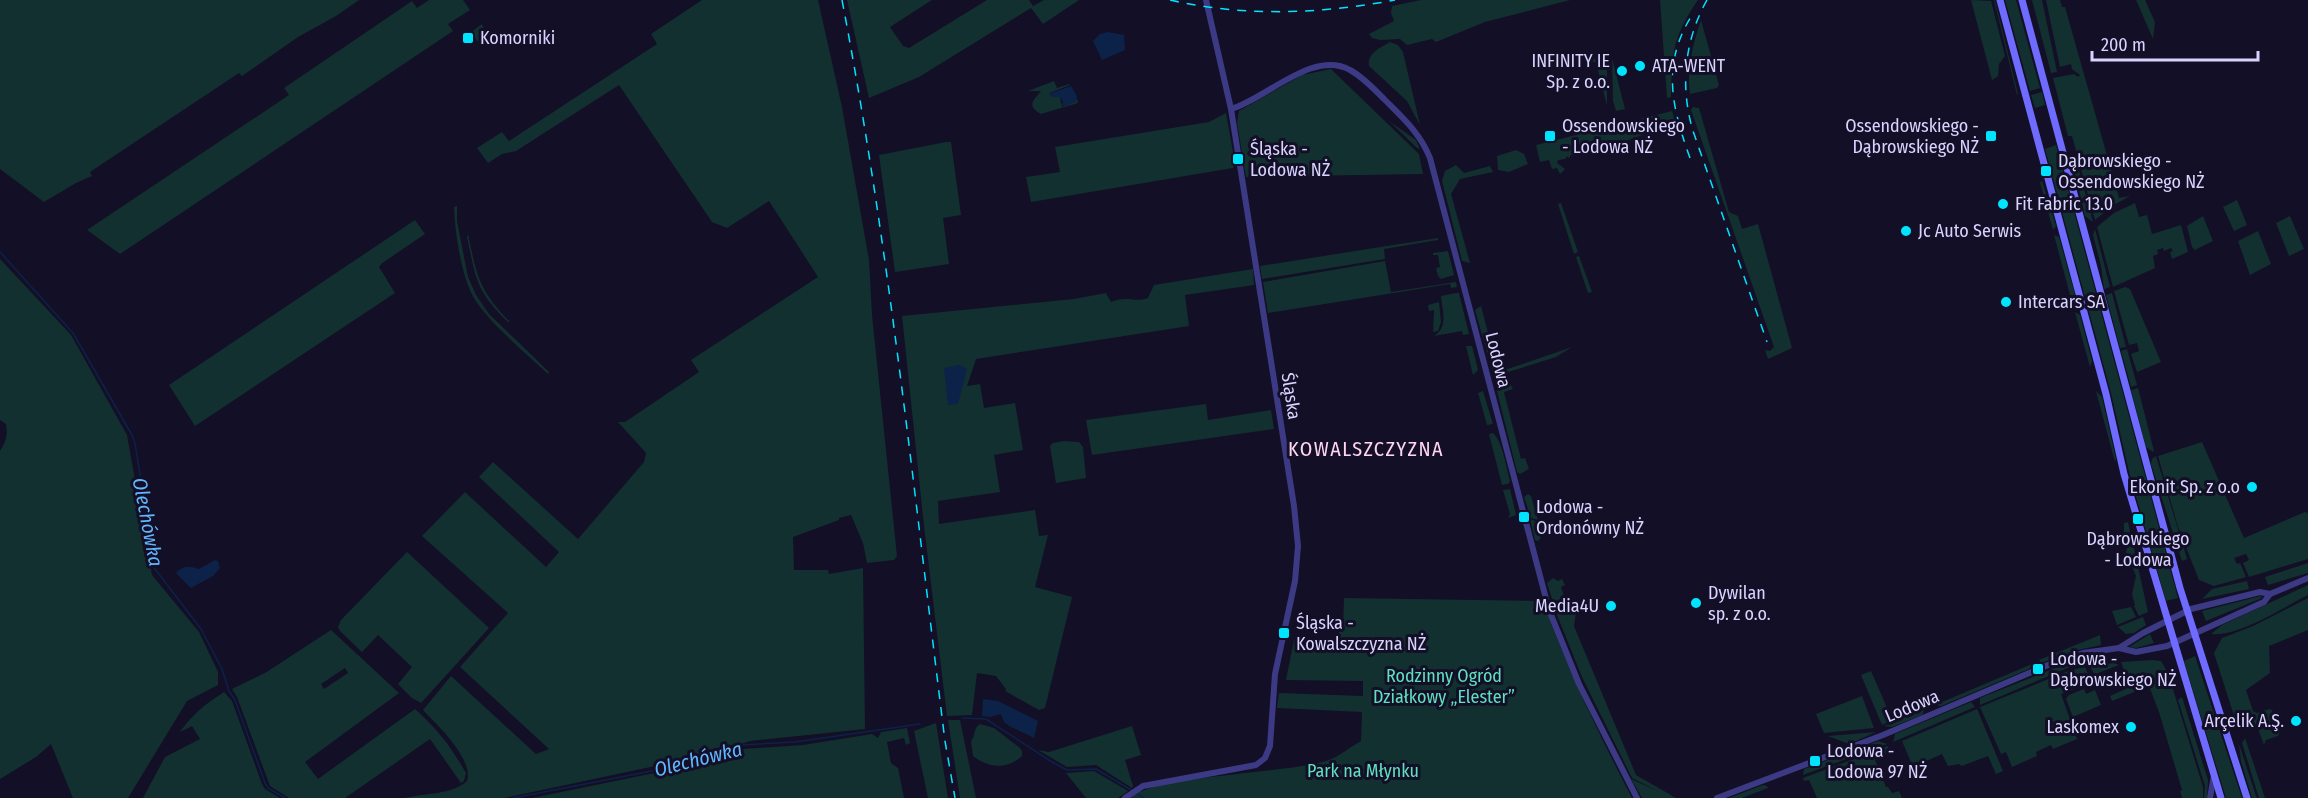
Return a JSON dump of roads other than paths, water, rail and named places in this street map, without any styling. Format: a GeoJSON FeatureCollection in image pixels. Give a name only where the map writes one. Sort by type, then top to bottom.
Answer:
{"type":"FeatureCollection","features":[{"type":"Feature","properties":{"kind":"main road"},"geometry":{"type":"LineString","coordinates":[[2000,0],[2106,394],[2124,474],[2221,798]]}},
{"type":"Feature","properties":{"kind":"main road"},"geometry":{"type":"LineString","coordinates":[[2022,0],[2187,611],[2247,798]]}},
{"type":"Feature","properties":{"kind":"street","name":"Śląska"},"geometry":{"type":"LineString","coordinates":[[1125,798],[1138,788],[1256,765],[1265,758],[1270,746],[1275,674],[1295,581],[1298,546],[1295,509],[1231,109],[1206,0]]}},
{"type":"Feature","properties":{"kind":"street","name":"Lodowa"},"geometry":{"type":"LineString","coordinates":[[1231,109],[1252,101],[1310,68],[1326,65],[1340,66],[1347,68],[1366,82],[1421,139],[1432,166],[1549,610],[1579,684],[1637,798]]}},
{"type":"Feature","properties":{"kind":"street","name":"Lodowa"},"geometry":{"type":"LineString","coordinates":[[2119,648],[2136,652],[2163,648],[2264,602],[2270,594],[2308,578]]}},
{"type":"Feature","properties":{"kind":"street","name":"Lodowa"},"geometry":{"type":"LineString","coordinates":[[1718,798],[1883,735],[2060,660],[2084,653],[2119,648],[2187,611],[2260,592],[2270,594]]}},
{"type":"Feature","properties":{"kind":"street"},"geometry":{"type":"LineString","coordinates":[[2210,798],[2214,775]]}},
{"type":"Feature","properties":{"kind":"water"},"geometry":{"type":"Polygon","coordinates":[[[1108,32],[1124,35],[1125,50],[1102,60],[1093,41],[1100,34],[1108,32]]]}},
{"type":"Feature","properties":{"kind":"water"},"geometry":{"type":"Polygon","coordinates":[[[1071,86],[1077,96],[1076,101],[1064,106],[1061,105],[1063,102],[1060,97],[1052,97],[1049,94],[1071,86]]]}},
{"type":"Feature","properties":{"kind":"water"},"geometry":{"type":"Polygon","coordinates":[[[960,365],[967,369],[958,404],[948,405],[944,368],[960,365]]]}},
{"type":"Feature","properties":{"kind":"water"},"geometry":{"type":"Polygon","coordinates":[[[215,560],[218,561],[220,568],[213,576],[191,588],[176,573],[187,567],[199,569],[215,560]]]}},
{"type":"Feature","properties":{"kind":"water"},"geometry":{"type":"Polygon","coordinates":[[[983,699],[998,701],[1038,721],[1034,738],[1009,726],[1004,722],[1001,714],[990,717],[982,716],[983,699]]]}},
{"type":"Feature","properties":{"kind":"waterway","name":"Olechówka"},"geometry":{"type":"LineString","coordinates":[[0,252],[73,333],[132,435],[155,569],[201,629],[235,700],[265,783],[268,788],[285,798]]}},
{"type":"Feature","properties":{"kind":"waterway","name":"Olechówka"},"geometry":{"type":"LineString","coordinates":[[962,718],[986,719],[1067,770],[1096,769],[1133,791]]}},
{"type":"Feature","properties":{"kind":"waterway","name":"Olechówka"},"geometry":{"type":"LineString","coordinates":[[513,798],[688,764],[742,745],[795,742],[920,724]]}},
{"type":"Feature","properties":{"kind":"waterway","name":"Olechówka"},"geometry":{"type":"LineString","coordinates":[[1137,794],[1144,798]]}},
{"type":"Feature","properties":{"kind":"railway"},"geometry":{"type":"LineString","coordinates":[[842,0],[874,184],[945,741],[955,798]]}},
{"type":"Feature","properties":{"kind":"railway"},"geometry":{"type":"LineString","coordinates":[[1170,0],[1226,9],[1282,12],[1311,11],[1395,0]]}},
{"type":"Feature","properties":{"kind":"railway"},"geometry":{"type":"LineString","coordinates":[[1707,0],[1699,16],[1689,48],[1686,64],[1686,98],[1693,131],[1767,342]]}},
{"type":"Feature","properties":{"kind":"railway"},"geometry":{"type":"LineString","coordinates":[[1690,158],[1678,120],[1672,84],[1677,48],[1694,12]]}},
{"type":"Feature","properties":{"kind":"place","name":"Komorniki"},"geometry":{"type":"Point","coordinates":[468,38]}},
{"type":"Feature","properties":{"kind":"place","name":"ATA-WENT"},"geometry":{"type":"Point","coordinates":[1640,66]}},
{"type":"Feature","properties":{"kind":"place","name":"INFINITY IE Sp. z o.o."},"geometry":{"type":"Point","coordinates":[1622,71]}},
{"type":"Feature","properties":{"kind":"place","name":"Ossendowskiego - Lodowa NŻ"},"geometry":{"type":"Point","coordinates":[1550,136]}},
{"type":"Feature","properties":{"kind":"place","name":"Ossendowskiego - Dąbrowskiego NŻ"},"geometry":{"type":"Point","coordinates":[1991,136]}},
{"type":"Feature","properties":{"kind":"place","name":"Śląska - Lodowa NŻ"},"geometry":{"type":"Point","coordinates":[1238,159]}},
{"type":"Feature","properties":{"kind":"place","name":"Dąbrowskiego - Ossendowskiego NŻ"},"geometry":{"type":"Point","coordinates":[2046,171]}},
{"type":"Feature","properties":{"kind":"place","name":"Fit Fabric 13.0"},"geometry":{"type":"Point","coordinates":[2003,204]}},
{"type":"Feature","properties":{"kind":"place","name":"Jc Auto Serwis"},"geometry":{"type":"Point","coordinates":[1906,231]}},
{"type":"Feature","properties":{"kind":"place","name":"Intercars SA"},"geometry":{"type":"Point","coordinates":[2006,302]}},
{"type":"Feature","properties":{"kind":"place","name":"Ekonit Sp. z o.o"},"geometry":{"type":"Point","coordinates":[2252,487]}},
{"type":"Feature","properties":{"kind":"place","name":"Lodowa - Ordonówny NŻ"},"geometry":{"type":"Point","coordinates":[1524,517]}},
{"type":"Feature","properties":{"kind":"place","name":"Dąbrowskiego - Lodowa"},"geometry":{"type":"Point","coordinates":[2138,519]}},
{"type":"Feature","properties":{"kind":"place","name":"Dywilan sp. z o.o."},"geometry":{"type":"Point","coordinates":[1696,603]}},
{"type":"Feature","properties":{"kind":"place","name":"Media4U"},"geometry":{"type":"Point","coordinates":[1611,606]}},
{"type":"Feature","properties":{"kind":"place","name":"Śląska - Kowalszczyzna NŻ"},"geometry":{"type":"Point","coordinates":[1284,633]}},
{"type":"Feature","properties":{"kind":"place","name":"Lodowa - Dąbrowskiego NŻ"},"geometry":{"type":"Point","coordinates":[2038,669]}},
{"type":"Feature","properties":{"kind":"place","name":"Arçelik A.Ş."},"geometry":{"type":"Point","coordinates":[2296,721]}},
{"type":"Feature","properties":{"kind":"place","name":"Laskomex"},"geometry":{"type":"Point","coordinates":[2131,727]}},
{"type":"Feature","properties":{"kind":"place","name":"Lodowa - Lodowa 97 NŻ"},"geometry":{"type":"Point","coordinates":[1815,761]}},
{"type":"Feature","properties":{"kind":"district","name":"KOWALSZCZYZNA"},"geometry":{"type":"Point","coordinates":[1366,449]}},
{"type":"Feature","properties":{"kind":"park label","name":"Rodzinny Ogród Działkowy „Elester”"},"geometry":{"type":"Point","coordinates":[1444,686]}},
{"type":"Feature","properties":{"kind":"park label","name":"Park na Młynku"},"geometry":{"type":"Point","coordinates":[1363,771]}}]}
